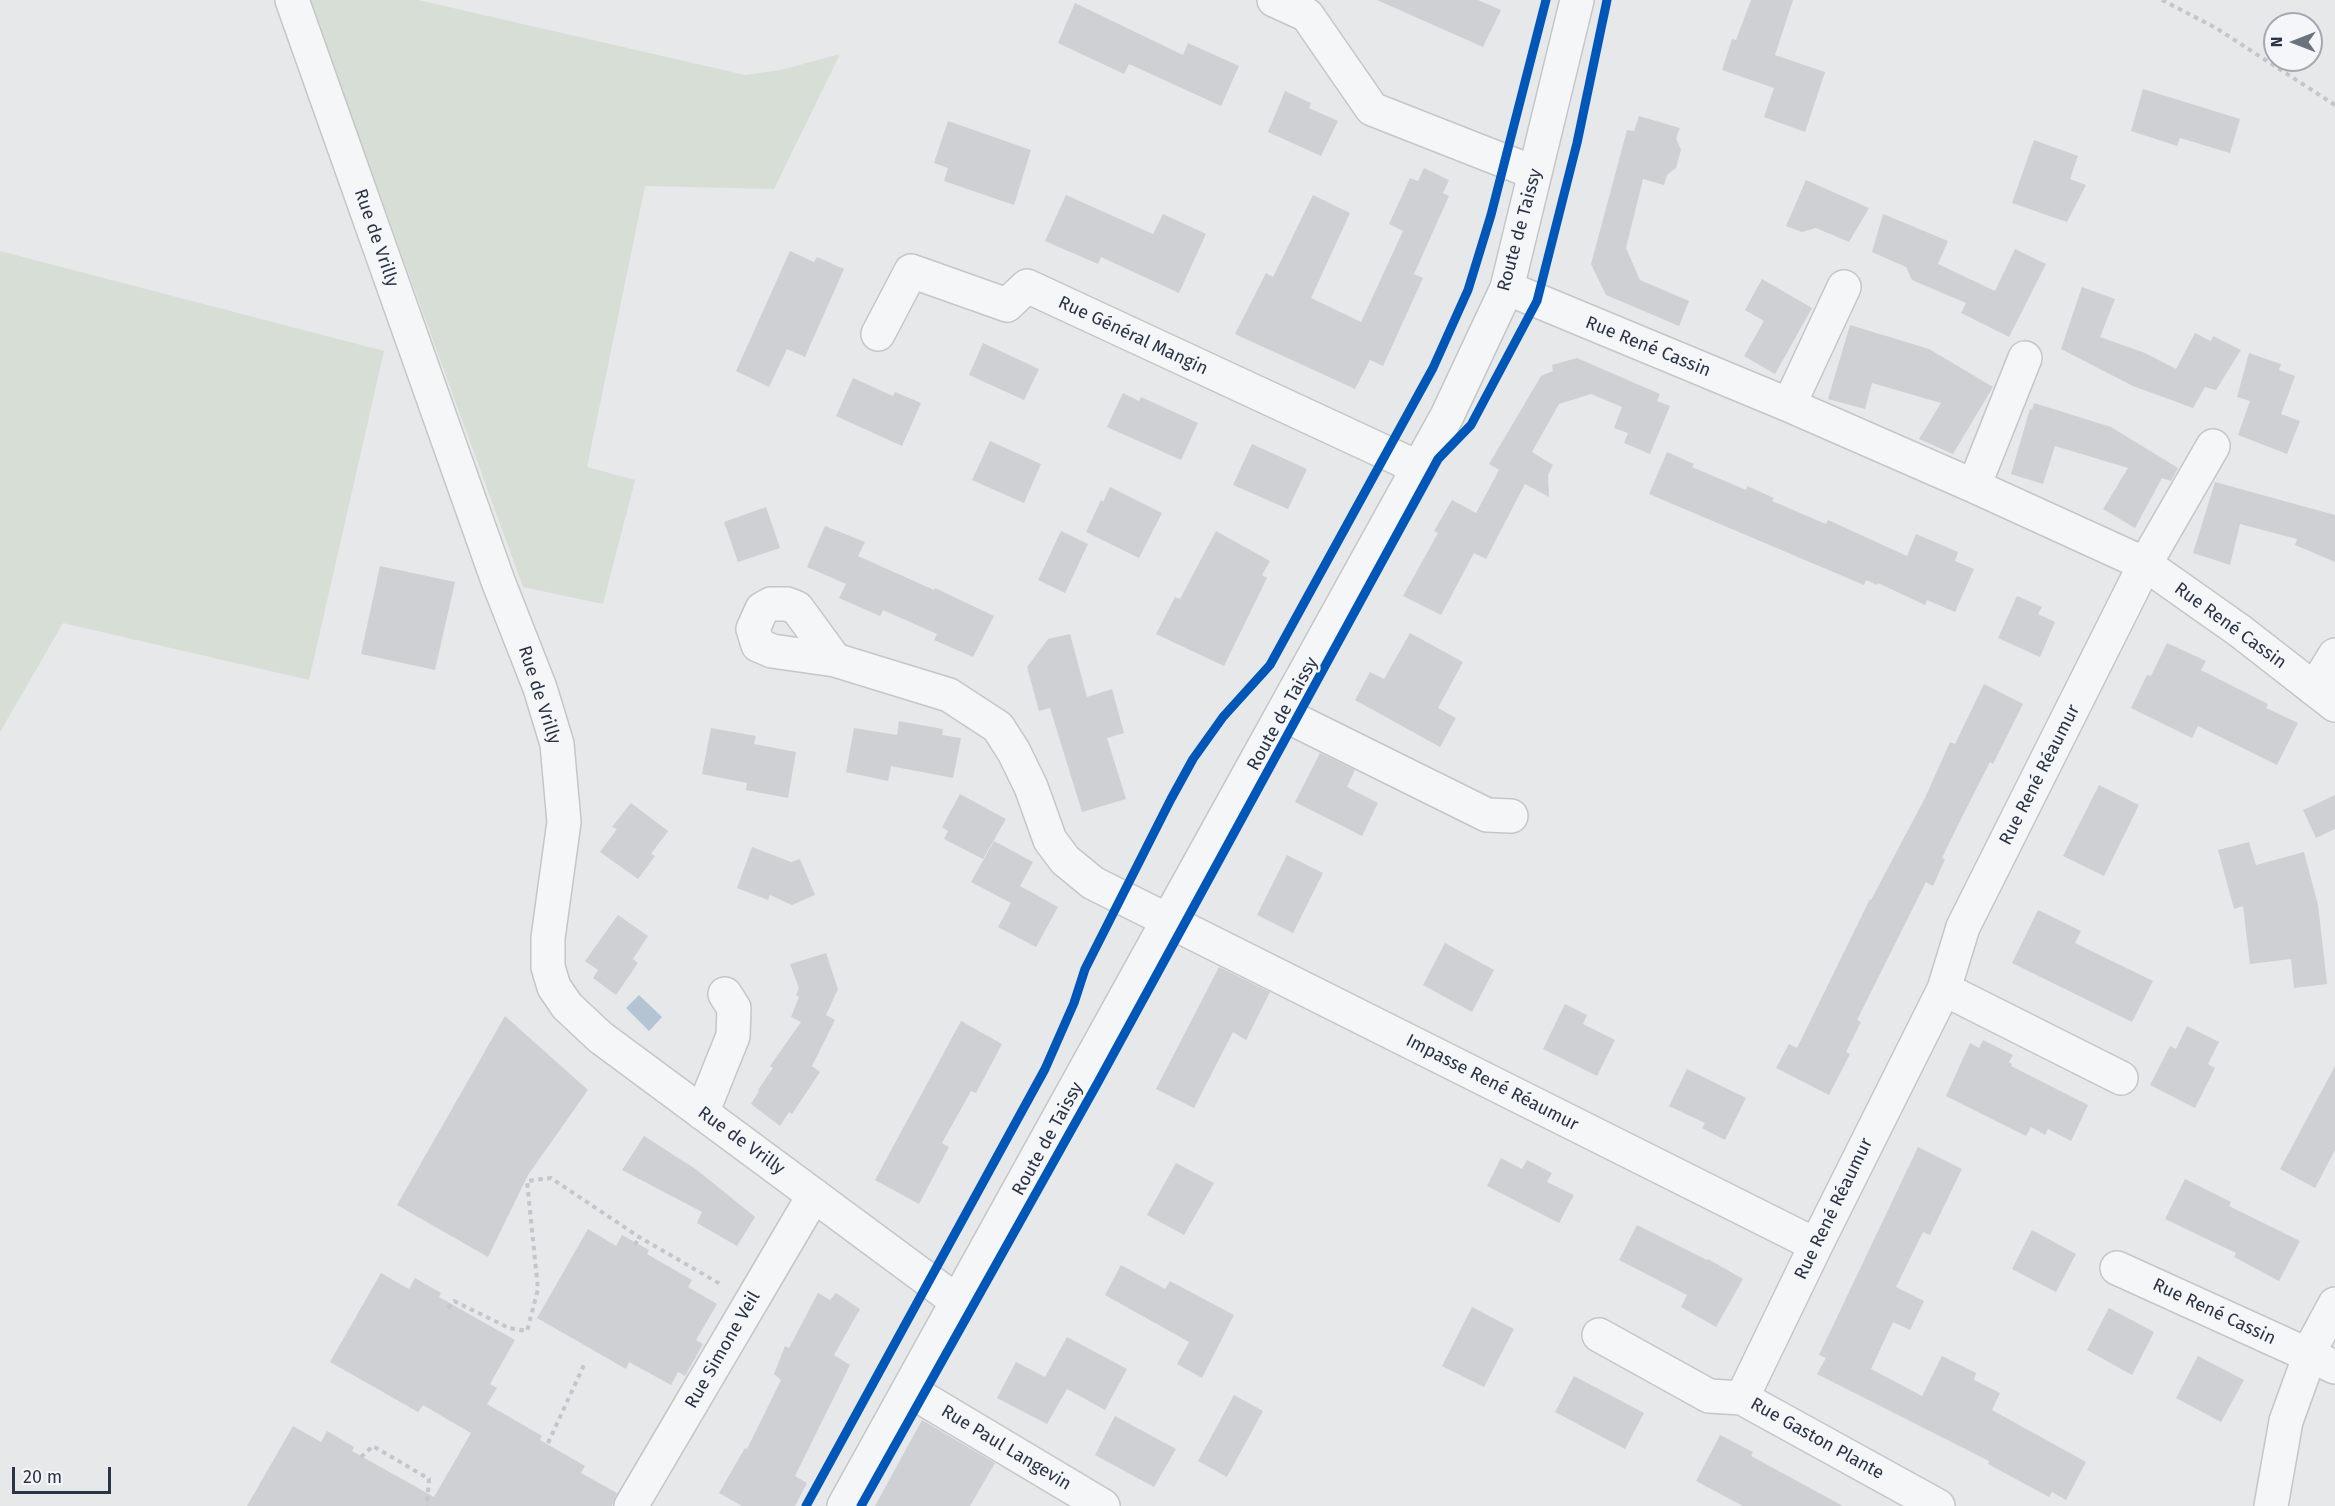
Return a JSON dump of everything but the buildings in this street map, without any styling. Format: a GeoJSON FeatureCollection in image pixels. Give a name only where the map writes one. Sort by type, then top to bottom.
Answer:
{"type":"FeatureCollection","features":[{"type":"Feature","properties":{"kind":"street","name":"Rue de Vrilly"},"geometry":{"type":"LineString","coordinates":[[292,0],[494,570],[540,688],[557,744],[564,822],[548,938],[548,967],[554,987],[567,1006],[600,1037],[958,1302]]}},
{"type":"Feature","properties":{"kind":"street"},"geometry":{"type":"LineString","coordinates":[[1274,0],[1307,15],[1372,109],[1535,173]]}},
{"type":"Feature","properties":{"kind":"street","name":"Route de Taissy"},"geometry":{"type":"LineString","coordinates":[[844,1506],[1447,416],[1507,288],[1576,1]]}},
{"type":"Feature","properties":{"kind":"street","name":"Rue Général Mangin"},"geometry":{"type":"LineString","coordinates":[[878,334],[911,271],[1007,305],[1027,286],[1419,468]]}},
{"type":"Feature","properties":{"kind":"street"},"geometry":{"type":"LineString","coordinates":[[1789,405],[1844,287]]}},
{"type":"Feature","properties":{"kind":"street","name":"Rue René Cassin"},"geometry":{"type":"LineString","coordinates":[[1507,288],[1789,405],[2145,564],[2240,631],[2325,697],[2335,655]]}},
{"type":"Feature","properties":{"kind":"street"},"geometry":{"type":"LineString","coordinates":[[1974,486],[2025,358]]}},
{"type":"Feature","properties":{"kind":"street"},"geometry":{"type":"LineString","coordinates":[[2145,564],[2213,446]]}},
{"type":"Feature","properties":{"kind":"street","name":"Rue René Réaumur"},"geometry":{"type":"LineString","coordinates":[[1742,1398],[1944,989],[1963,927],[2145,564]]}},
{"type":"Feature","properties":{"kind":"street","name":"Impasse René Réaumur"},"geometry":{"type":"LineString","coordinates":[[835,660],[949,695],[998,727],[1014,752],[1031,787],[1050,840],[1065,860],[1093,883],[1816,1245]]}},
{"type":"Feature","properties":{"kind":"street"},"geometry":{"type":"LineString","coordinates":[[1283,714],[1487,815],[1511,816]]}},
{"type":"Feature","properties":{"kind":"street"},"geometry":{"type":"LineString","coordinates":[[1944,989],[2121,1078]]}},
{"type":"Feature","properties":{"kind":"street"},"geometry":{"type":"LineString","coordinates":[[702,1113],[733,1036],[734,1008],[725,994]]}},
{"type":"Feature","properties":{"kind":"street","name":"Rue Simone Veil"},"geometry":{"type":"LineString","coordinates":[[636,1504],[814,1195]]}},
{"type":"Feature","properties":{"kind":"street","name":"Rue René Cassin"},"geometry":{"type":"LineString","coordinates":[[2117,1268],[2323,1362]]}},
{"type":"Feature","properties":{"kind":"street"},"geometry":{"type":"LineString","coordinates":[[2271,1506],[2286,1420],[2323,1362],[2315,1341],[2335,1304]]}},
{"type":"Feature","properties":{"kind":"street","name":"Rue Gaston Plante"},"geometry":{"type":"LineString","coordinates":[[1599,1335],[1709,1396],[1742,1398],[1938,1506]]}},
{"type":"Feature","properties":{"kind":"street","name":"Rue Paul Langevin"},"geometry":{"type":"LineString","coordinates":[[909,1390],[1103,1506]]}},
{"type":"Feature","properties":{"kind":"path"},"geometry":{"type":"LineString","coordinates":[[2162,0],[2216,28],[2335,105]]}},
{"type":"Feature","properties":{"kind":"path"},"geometry":{"type":"LineString","coordinates":[[448,1308],[454,1300],[509,1328],[527,1331],[538,1289],[527,1180],[551,1178],[639,1237],[752,1301]]}},
{"type":"Feature","properties":{"kind":"path"},"geometry":{"type":"LineString","coordinates":[[635,1245],[639,1237]]}},
{"type":"Feature","properties":{"kind":"path"},"geometry":{"type":"LineString","coordinates":[[548,1443],[584,1365]]}},
{"type":"Feature","properties":{"kind":"path"},"geometry":{"type":"LineString","coordinates":[[361,1457],[373,1446],[429,1479],[427,1506]]}},
{"type":"Feature","properties":{"kind":"shaded area"},"geometry":{"type":"Polygon","coordinates":[[[309,0],[418,0],[745,75],[781,70],[840,54],[774,189],[645,186],[587,467],[635,480],[603,604],[523,587],[309,0]]]}},
{"type":"Feature","properties":{"kind":"shaded area"},"geometry":{"type":"Polygon","coordinates":[[[0,251],[384,351],[309,680],[63,623],[0,732],[0,251]]]}},
{"type":"Feature","properties":{"kind":"water"},"geometry":{"type":"Polygon","coordinates":[[[639,995],[662,1017],[649,1031],[626,1008],[639,995]]]}},
{"type":"Feature","properties":{"kind":"cycle path"},"geometry":{"type":"LineString","coordinates":[[806,1506],[1045,1069],[1074,1003],[1085,969],[1193,759],[1223,717],[1270,665],[1433,368],[1468,290],[1491,215],[1546,0]]}},
{"type":"Feature","properties":{"kind":"cycle path"},"geometry":{"type":"LineString","coordinates":[[861,1506],[1097,1084],[1438,459],[1471,425],[1537,301],[1577,143],[1607,0]]}}]}
